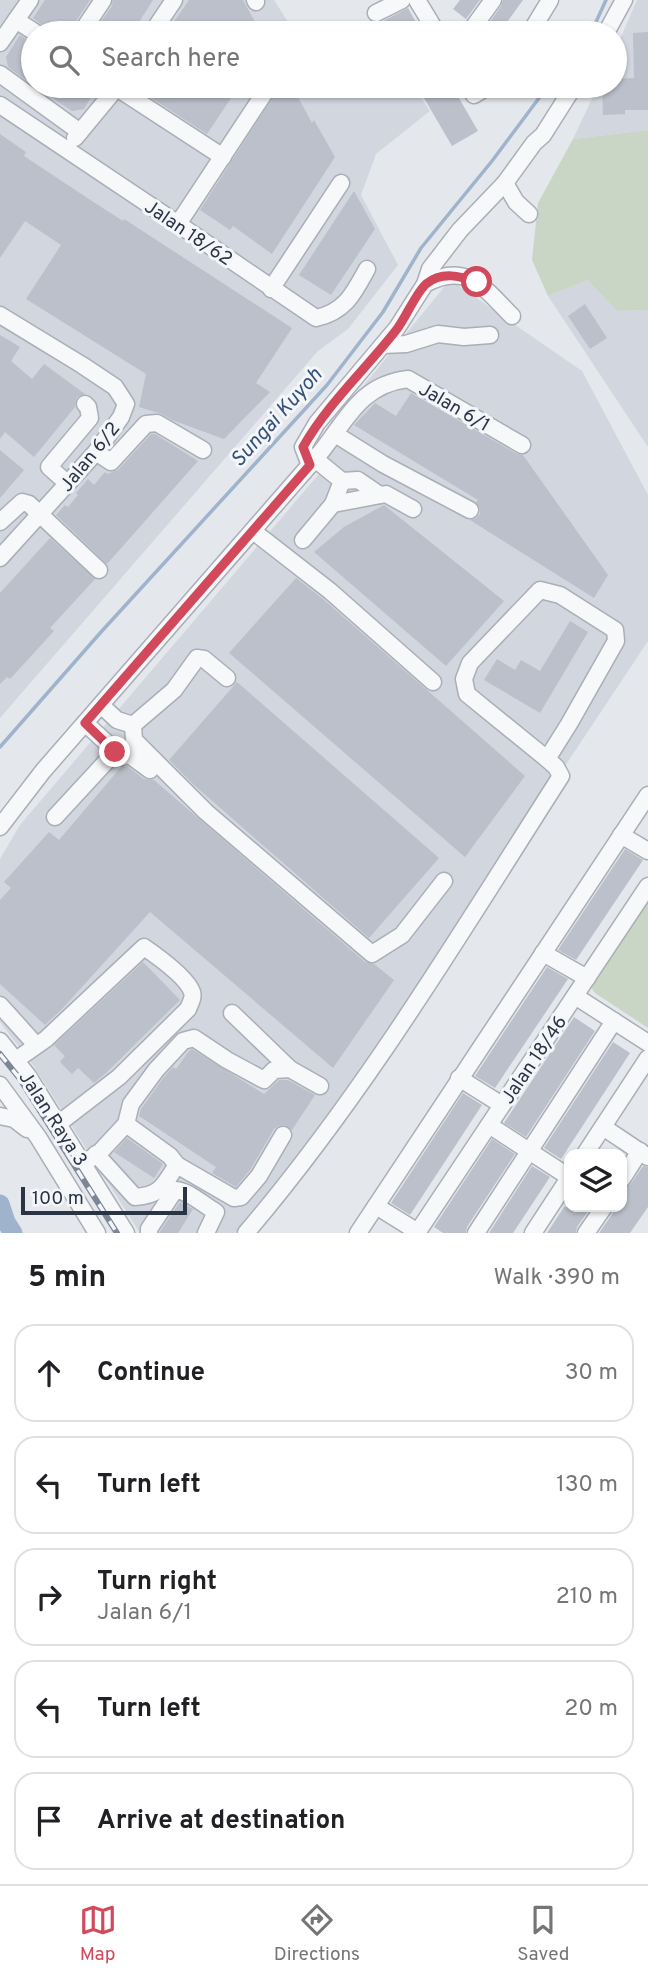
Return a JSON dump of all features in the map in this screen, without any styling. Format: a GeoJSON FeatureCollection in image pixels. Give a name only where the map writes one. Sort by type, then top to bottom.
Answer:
{"type":"FeatureCollection","features":[{"type":"Feature","properties":{"kind":"street"},"geometry":{"type":"LineString","coordinates":[[2,36],[30,0]]}},
{"type":"Feature","properties":{"kind":"street"},"geometry":{"type":"LineString","coordinates":[[89,21],[103,0]]}},
{"type":"Feature","properties":{"kind":"street"},"geometry":{"type":"LineString","coordinates":[[160,21],[174,0]]}},
{"type":"Feature","properties":{"kind":"street"},"geometry":{"type":"LineString","coordinates":[[376,13],[402,0]]}},
{"type":"Feature","properties":{"kind":"street"},"geometry":{"type":"LineString","coordinates":[[478,21],[493,0]]}},
{"type":"Feature","properties":{"kind":"street"},"geometry":{"type":"LineString","coordinates":[[537,21],[550,0]]}},
{"type":"Feature","properties":{"kind":"street"},"geometry":{"type":"LineString","coordinates":[[613,21],[624,0]]}},
{"type":"Feature","properties":{"kind":"street"},"geometry":{"type":"LineString","coordinates":[[425,4],[432,21]]}},
{"type":"Feature","properties":{"kind":"street"},"geometry":{"type":"LineString","coordinates":[[16,20],[21,23]]}},
{"type":"Feature","properties":{"kind":"street"},"geometry":{"type":"LineString","coordinates":[[0,74],[21,89]]}},
{"type":"Feature","properties":{"kind":"street"},"geometry":{"type":"LineString","coordinates":[[33,98],[80,132]]}},
{"type":"Feature","properties":{"kind":"street"},"geometry":{"type":"LineString","coordinates":[[67,151],[107,98]]}},
{"type":"Feature","properties":{"kind":"street"},"geometry":{"type":"LineString","coordinates":[[134,98],[223,157]]}},
{"type":"Feature","properties":{"kind":"street"},"geometry":{"type":"LineString","coordinates":[[178,224],[262,98]]}},
{"type":"Feature","properties":{"kind":"street"},"geometry":{"type":"LineString","coordinates":[[380,495],[358,480],[342,481],[313,462],[303,447],[317,423],[397,328],[425,285],[430,269],[460,230],[505,183],[543,135],[566,98]]}},
{"type":"Feature","properties":{"kind":"street","name":"Jalan 18/62"},"geometry":{"type":"LineString","coordinates":[[0,105],[316,318],[325,316],[352,298],[367,269]]}},
{"type":"Feature","properties":{"kind":"street"},"geometry":{"type":"LineString","coordinates":[[271,289],[341,183]]}},
{"type":"Feature","properties":{"kind":"street"},"geometry":{"type":"LineString","coordinates":[[505,183],[516,202],[529,214]]}},
{"type":"Feature","properties":{"kind":"street"},"geometry":{"type":"LineString","coordinates":[[425,285],[454,274],[477,282],[512,316]]}},
{"type":"Feature","properties":{"kind":"street","name":"Jalan 6/2"},"geometry":{"type":"LineString","coordinates":[[0,315],[115,387],[126,404],[121,418],[96,452],[0,558]]}},
{"type":"Feature","properties":{"kind":"street"},"geometry":{"type":"LineString","coordinates":[[383,345],[406,344],[438,334],[464,337],[490,335]]}},
{"type":"Feature","properties":{"kind":"street","name":"Jalan 6/1"},"geometry":{"type":"LineString","coordinates":[[0,827],[43,771],[313,462],[351,411],[369,392],[396,380],[408,379],[523,445]]}},
{"type":"Feature","properties":{"kind":"street"},"geometry":{"type":"LineString","coordinates":[[67,483],[49,467],[90,418],[85,404]]}},
{"type":"Feature","properties":{"kind":"street"},"geometry":{"type":"LineString","coordinates":[[96,452],[111,462],[146,424],[152,422],[203,450]]}},
{"type":"Feature","properties":{"kind":"street"},"geometry":{"type":"LineString","coordinates":[[335,434],[383,464],[470,510]]}},
{"type":"Feature","properties":{"kind":"street"},"geometry":{"type":"LineString","coordinates":[[303,540],[333,504],[342,481]]}},
{"type":"Feature","properties":{"kind":"street"},"geometry":{"type":"LineString","coordinates":[[333,504],[386,494],[413,509]]}},
{"type":"Feature","properties":{"kind":"street"},"geometry":{"type":"LineString","coordinates":[[0,522],[22,502],[29,504],[99,570]]}},
{"type":"Feature","properties":{"kind":"street"},"geometry":{"type":"LineString","coordinates":[[253,531],[331,591],[433,682]]}},
{"type":"Feature","properties":{"kind":"street"},"geometry":{"type":"LineString","coordinates":[[246,1233],[338,1116],[419,998],[561,776],[547,759],[467,694],[464,679],[470,663],[540,590],[560,595],[615,629],[616,641],[547,759]]}},
{"type":"Feature","properties":{"kind":"street"},"geometry":{"type":"LineString","coordinates":[[133,725],[174,690],[197,658],[204,659],[227,678]]}},
{"type":"Feature","properties":{"kind":"street"},"geometry":{"type":"LineString","coordinates":[[101,705],[117,720],[133,725]]}},
{"type":"Feature","properties":{"kind":"street"},"geometry":{"type":"LineString","coordinates":[[85,723],[115,752],[122,757],[128,754],[150,770]]}},
{"type":"Feature","properties":{"kind":"street"},"geometry":{"type":"LineString","coordinates":[[133,725],[134,740],[206,812],[372,954],[402,935],[444,881]]}},
{"type":"Feature","properties":{"kind":"street"},"geometry":{"type":"LineString","coordinates":[[55,817],[115,752]]}},
{"type":"Feature","properties":{"kind":"street"},"geometry":{"type":"LineString","coordinates":[[358,1233],[648,795]]}},
{"type":"Feature","properties":{"kind":"street"},"geometry":{"type":"LineString","coordinates":[[621,835],[648,851]]}},
{"type":"Feature","properties":{"kind":"street","name":"Jalan 18/46"},"geometry":{"type":"LineString","coordinates":[[417,1232],[647,889]]}},
{"type":"Feature","properties":{"kind":"street"},"geometry":{"type":"LineString","coordinates":[[16,1060],[46,1038],[144,947],[175,970],[192,992],[188,1009],[119,1077],[58,1124]]}},
{"type":"Feature","properties":{"kind":"street"},"geometry":{"type":"LineString","coordinates":[[543,953],[587,978]]}},
{"type":"Feature","properties":{"kind":"street"},"geometry":{"type":"LineString","coordinates":[[575,996],[648,1044]]}},
{"type":"Feature","properties":{"kind":"street"},"geometry":{"type":"LineString","coordinates":[[0,1005],[36,1045]]}},
{"type":"Feature","properties":{"kind":"street"},"geometry":{"type":"LineString","coordinates":[[232,1013],[290,1069],[320,1086]]}},
{"type":"Feature","properties":{"kind":"street"},"geometry":{"type":"LineString","coordinates":[[476,1233],[614,1021]]}},
{"type":"Feature","properties":{"kind":"street"},"geometry":{"type":"LineString","coordinates":[[177,1165],[158,1192],[135,1197],[90,1159],[126,1124],[131,1104],[156,1070],[183,1041],[194,1038],[264,1080],[274,1070],[290,1069]]}},
{"type":"Feature","properties":{"kind":"street","name":"Jalan Raya 3"},"geometry":{"type":"LineString","coordinates":[[0,1041],[28,1076],[58,1124],[90,1159],[126,1233]]}},
{"type":"Feature","properties":{"kind":"street"},"geometry":{"type":"LineString","coordinates":[[588,1149],[648,1058]]}},
{"type":"Feature","properties":{"kind":"street"},"geometry":{"type":"LineString","coordinates":[[3,1097],[28,1076]]}},
{"type":"Feature","properties":{"kind":"street"},"geometry":{"type":"LineString","coordinates":[[459,1078],[502,1105]]}},
{"type":"Feature","properties":{"kind":"street","name":"Jalan Raya 3"},"geometry":{"type":"LineString","coordinates":[[3,1097],[38,1137],[97,1233]]}},
{"type":"Feature","properties":{"kind":"street"},"geometry":{"type":"LineString","coordinates":[[0,1116],[14,1119],[38,1137]]}},
{"type":"Feature","properties":{"kind":"street"},"geometry":{"type":"LineString","coordinates":[[126,1124],[170,1156],[177,1165],[234,1198],[241,1197],[259,1176],[283,1135]]}},
{"type":"Feature","properties":{"kind":"street"},"geometry":{"type":"LineString","coordinates":[[489,1125],[564,1175]]}},
{"type":"Feature","properties":{"kind":"street"},"geometry":{"type":"LineString","coordinates":[[603,1127],[644,1154],[627,1173]]}},
{"type":"Feature","properties":{"kind":"street"},"geometry":{"type":"LineString","coordinates":[[533,1233],[564,1186]]}},
{"type":"Feature","properties":{"kind":"street"},"geometry":{"type":"LineString","coordinates":[[149,1233],[175,1190],[179,1190],[216,1212],[206,1233]]}},
{"type":"Feature","properties":{"kind":"street"},"geometry":{"type":"LineString","coordinates":[[376,1206],[417,1232]]}},
{"type":"Feature","properties":{"kind":"street"},"geometry":{"type":"LineString","coordinates":[[586,1233],[601,1212]]}},
{"type":"Feature","properties":{"kind":"shaded area"},"geometry":{"type":"Polygon","coordinates":[[[0,0],[274,0],[287,21],[21,21],[21,98],[421,98],[430,111],[376,154],[361,195],[398,265],[348,329],[318,351],[0,718],[0,0]]]}},
{"type":"Feature","properties":{"kind":"shaded area"},"geometry":{"type":"Polygon","coordinates":[[[637,0],[648,0],[648,130],[573,139],[592,98],[627,98],[627,23],[637,0]]]}},
{"type":"Feature","properties":{"kind":"shaded area"},"geometry":{"type":"Polygon","coordinates":[[[450,280],[582,371],[648,495],[648,641],[332,1117],[235,1233],[140,1233],[33,1065],[0,1022],[0,859],[20,825],[330,461],[320,439],[450,280]]]}},
{"type":"Feature","properties":{"kind":"shaded area"},"geometry":{"type":"Polygon","coordinates":[[[588,280],[617,311],[648,310],[648,447],[548,296],[588,280]]]}},
{"type":"Feature","properties":{"kind":"green space"},"geometry":{"type":"Polygon","coordinates":[[[648,130],[648,310],[617,311],[588,280],[548,296],[532,260],[538,203],[573,139],[648,130]]]}},
{"type":"Feature","properties":{"kind":"green space"},"geometry":{"type":"Polygon","coordinates":[[[648,900],[648,1028],[595,993],[588,983],[648,900]]]}},
{"type":"Feature","properties":{"kind":"building"},"geometry":{"type":"Polygon","coordinates":[[[45,0],[90,0],[76,21],[37,21],[33,18],[45,0]]]}},
{"type":"Feature","properties":{"kind":"building"},"geometry":{"type":"Polygon","coordinates":[[[113,0],[153,0],[140,21],[101,21],[113,0]]]}},
{"type":"Feature","properties":{"kind":"building"},"geometry":{"type":"Polygon","coordinates":[[[189,0],[243,0],[254,21],[174,21],[189,0]]]}},
{"type":"Feature","properties":{"kind":"building"},"geometry":{"type":"Polygon","coordinates":[[[460,0],[480,0],[466,19],[453,9],[460,0]]]}},
{"type":"Feature","properties":{"kind":"building"},"geometry":{"type":"Polygon","coordinates":[[[503,0],[523,0],[508,21],[490,21],[503,0]]]}},
{"type":"Feature","properties":{"kind":"building"},"geometry":{"type":"Polygon","coordinates":[[[408,8],[415,21],[383,21],[408,8]]]}},
{"type":"Feature","properties":{"kind":"building"},"geometry":{"type":"Polygon","coordinates":[[[648,32],[648,110],[625,110],[625,114],[603,115],[602,98],[627,98],[627,78],[634,78],[633,33],[648,32]]]}},
{"type":"Feature","properties":{"kind":"building"},"geometry":{"type":"Polygon","coordinates":[[[21,36],[21,76],[8,67],[6,57],[21,36]]]}},
{"type":"Feature","properties":{"kind":"building"},"geometry":{"type":"Polygon","coordinates":[[[52,98],[91,98],[84,109],[72,111],[52,98]]]}},
{"type":"Feature","properties":{"kind":"building"},"geometry":{"type":"Polygon","coordinates":[[[152,98],[231,98],[207,134],[152,98]]]}},
{"type":"Feature","properties":{"kind":"building"},"geometry":{"type":"Polygon","coordinates":[[[272,98],[298,98],[335,157],[272,254],[233,226],[230,230],[200,210],[272,98]]]}},
{"type":"Feature","properties":{"kind":"building"},"geometry":{"type":"Polygon","coordinates":[[[424,98],[459,98],[478,131],[452,146],[424,98]]]}},
{"type":"Feature","properties":{"kind":"building"},"geometry":{"type":"Polygon","coordinates":[[[0,134],[26,152],[24,156],[292,328],[256,383],[270,392],[224,439],[139,407],[146,374],[26,299],[61,245],[25,221],[0,258],[0,134]]]}},
{"type":"Feature","properties":{"kind":"building"},"geometry":{"type":"Polygon","coordinates":[[[354,191],[375,229],[331,295],[299,275],[354,191]]]}},
{"type":"Feature","properties":{"kind":"building"},"geometry":{"type":"Polygon","coordinates":[[[585,304],[607,338],[590,349],[568,316],[585,304]]]}},
{"type":"Feature","properties":{"kind":"building"},"geometry":{"type":"Polygon","coordinates":[[[0,335],[20,347],[11,361],[32,379],[44,364],[85,394],[77,397],[75,407],[34,457],[5,432],[0,439],[0,335]]]}},
{"type":"Feature","properties":{"kind":"building"},"geometry":{"type":"Polygon","coordinates":[[[411,393],[523,455],[608,575],[594,598],[470,520],[480,514],[476,502],[478,500],[354,425],[375,403],[396,416],[411,393]]]}},
{"type":"Feature","properties":{"kind":"building"},"geometry":{"type":"Polygon","coordinates":[[[151,434],[198,461],[107,564],[56,515],[65,505],[68,507],[88,479],[94,485],[105,472],[107,474],[118,470],[151,434]]]}},
{"type":"Feature","properties":{"kind":"building"},"geometry":{"type":"Polygon","coordinates":[[[0,450],[24,470],[0,498],[0,450]]]}},
{"type":"Feature","properties":{"kind":"building"},"geometry":{"type":"Polygon","coordinates":[[[384,505],[504,601],[446,666],[314,552],[344,527],[384,505]]]}},
{"type":"Feature","properties":{"kind":"building"},"geometry":{"type":"Polygon","coordinates":[[[50,538],[95,579],[50,628],[54,631],[10,679],[7,677],[0,684],[0,593],[50,538]]]}},
{"type":"Feature","properties":{"kind":"building"},"geometry":{"type":"Polygon","coordinates":[[[296,578],[525,776],[465,857],[229,653],[296,578]]]}},
{"type":"Feature","properties":{"kind":"building"},"geometry":{"type":"Polygon","coordinates":[[[570,621],[588,632],[540,713],[484,680],[497,659],[515,670],[521,660],[540,671],[570,621]]]}},
{"type":"Feature","properties":{"kind":"building"},"geometry":{"type":"Polygon","coordinates":[[[237,682],[439,858],[369,938],[169,760],[237,682]]]}},
{"type":"Feature","properties":{"kind":"building"},"geometry":{"type":"Polygon","coordinates":[[[127,766],[144,779],[154,780],[365,962],[374,964],[394,980],[333,1068],[150,912],[45,1025],[0,984],[0,900],[11,888],[4,882],[49,832],[59,840],[121,767],[127,766]]]}},
{"type":"Feature","properties":{"kind":"building"},"geometry":{"type":"Polygon","coordinates":[[[625,849],[643,860],[576,960],[558,950],[625,849]]]}},
{"type":"Feature","properties":{"kind":"building"},"geometry":{"type":"Polygon","coordinates":[[[143,962],[180,1000],[94,1083],[78,1068],[72,1074],[60,1062],[65,1056],[54,1045],[143,962]]]}},
{"type":"Feature","properties":{"kind":"building"},"geometry":{"type":"Polygon","coordinates":[[[547,967],[568,979],[495,1088],[475,1076],[547,967]]]}},
{"type":"Feature","properties":{"kind":"building"},"geometry":{"type":"Polygon","coordinates":[[[574,1017],[595,1031],[526,1137],[504,1123],[574,1017]]]}},
{"type":"Feature","properties":{"kind":"building"},"geometry":{"type":"Polygon","coordinates":[[[613,1042],[630,1053],[568,1149],[564,1149],[561,1159],[544,1148],[613,1042]]]}},
{"type":"Feature","properties":{"kind":"building"},"geometry":{"type":"Polygon","coordinates":[[[192,1049],[264,1094],[279,1080],[288,1080],[315,1095],[292,1130],[284,1125],[274,1129],[250,1170],[236,1187],[212,1173],[216,1167],[139,1116],[164,1077],[173,1067],[176,1069],[192,1049]]]}},
{"type":"Feature","properties":{"kind":"building"},"geometry":{"type":"Polygon","coordinates":[[[463,1093],[482,1105],[410,1215],[391,1203],[463,1093]]]}},
{"type":"Feature","properties":{"kind":"building"},"geometry":{"type":"Polygon","coordinates":[[[127,1138],[163,1164],[154,1178],[114,1152],[127,1138]]]}},
{"type":"Feature","properties":{"kind":"building"},"geometry":{"type":"Polygon","coordinates":[[[492,1139],[515,1154],[467,1227],[466,1233],[443,1233],[434,1227],[492,1139]]]}},
{"type":"Feature","properties":{"kind":"building"},"geometry":{"type":"Polygon","coordinates":[[[532,1166],[550,1177],[513,1233],[489,1233],[532,1166]]]}},
{"type":"Feature","properties":{"kind":"building"},"geometry":{"type":"Polygon","coordinates":[[[643,1166],[648,1167],[648,1207],[630,1233],[599,1233],[613,1212],[627,1212],[627,1186],[643,1166]]]}},
{"type":"Feature","properties":{"kind":"building"},"geometry":{"type":"Polygon","coordinates":[[[180,1202],[193,1209],[178,1233],[159,1233],[180,1202]]]}},
{"type":"Feature","properties":{"kind":"building"},"geometry":{"type":"Polygon","coordinates":[[[564,1207],[564,1212],[588,1212],[576,1233],[547,1233],[564,1207]]]}},
{"type":"Feature","properties":{"kind":"waterway","name":"Sungai Kuyoh"},"geometry":{"type":"LineString","coordinates":[[596,21],[606,0]]}},
{"type":"Feature","properties":{"kind":"waterway","name":"Sungai Kuyoh"},"geometry":{"type":"LineString","coordinates":[[0,747],[101,632],[327,385],[383,312],[421,248],[539,98]]}},
{"type":"Feature","properties":{"kind":"waterway"},"geometry":{"type":"LineString","coordinates":[[0,1204],[13,1233]]}},
{"type":"Feature","properties":{"kind":"railway"},"geometry":{"type":"LineString","coordinates":[[0,1054],[20,1079],[117,1233]]}},
{"type":"Feature","properties":{"kind":"route"},"geometry":{"type":"LineString","coordinates":[[115,752],[85,723],[310,465],[303,447],[317,423],[397,328],[425,285],[454,274],[477,282]]}}]}
